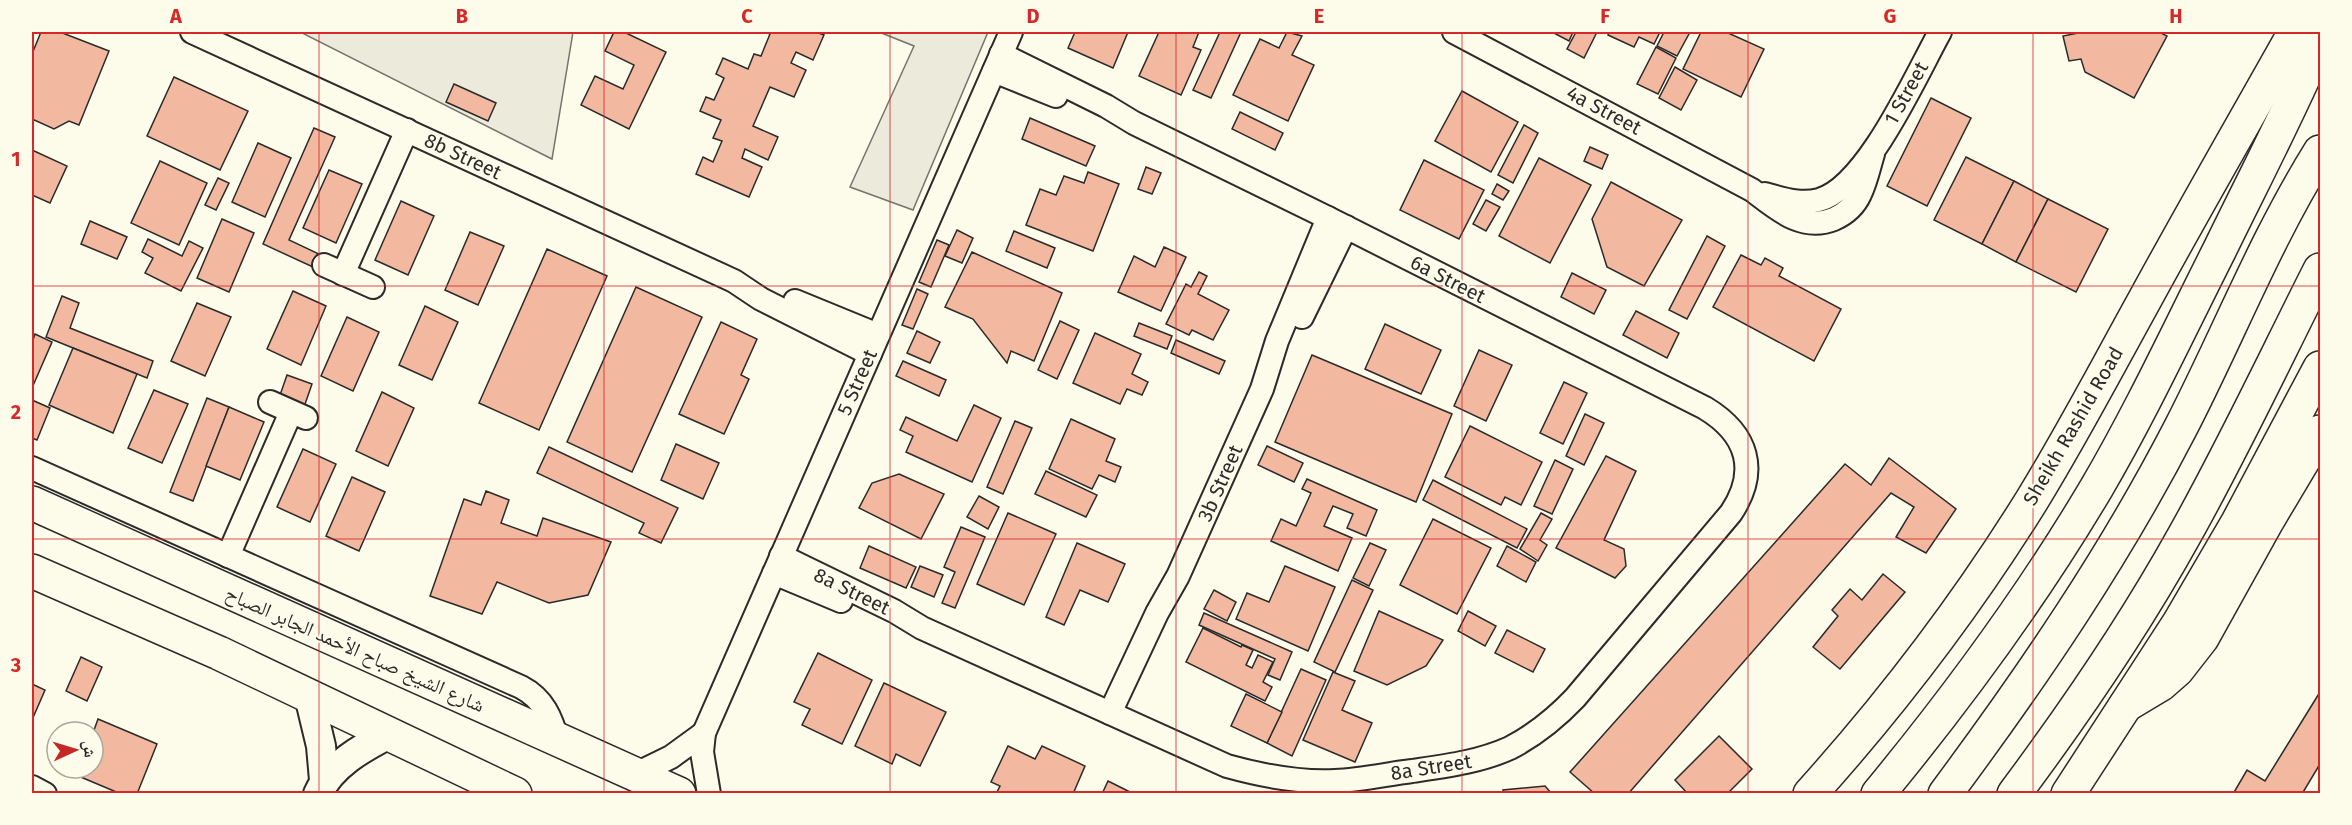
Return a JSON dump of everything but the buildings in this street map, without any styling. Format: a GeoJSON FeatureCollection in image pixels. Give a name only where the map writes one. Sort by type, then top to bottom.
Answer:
{"type":"FeatureCollection","features":[{"type":"Feature","properties":{"kind":"main road","name":"Sheikh Rashid Road"},"geometry":{"type":"LineString","coordinates":[[1810,794],[1934,643],[2031,501],[2103,379],[2295,32]]}},
{"type":"Feature","properties":{"kind":"main road"},"geometry":{"type":"LineString","coordinates":[[1878,794],[1956,695],[2030,593],[2097,486],[2157,374],[2296,96],[2320,40]]}},
{"type":"Feature","properties":{"kind":"main road"},"geometry":{"type":"LineString","coordinates":[[1945,794],[2051,647],[2142,499],[2180,428],[2274,233],[2320,152]]}},
{"type":"Feature","properties":{"kind":"main road"},"geometry":{"type":"LineString","coordinates":[[2014,794],[2095,681],[2183,538],[2258,397],[2320,270]]}},
{"type":"Feature","properties":{"kind":"main road"},"geometry":{"type":"LineString","coordinates":[[2068,794],[2179,623],[2238,522],[2320,368]]}},
{"type":"Feature","properties":{"kind":"main road"},"geometry":{"type":"LineString","coordinates":[[2126,705],[2161,684],[2183,663],[2202,638],[2320,432]]}},
{"type":"Feature","properties":{"kind":"main road","name":"شارع الشيخ صباح الأحمد الجابر الصباح"},"geometry":{"type":"LineString","coordinates":[[32,504],[679,794]]}},
{"type":"Feature","properties":{"kind":"main road"},"geometry":{"type":"LineString","coordinates":[[32,571],[219,653],[515,794]]}},
{"type":"Feature","properties":{"kind":"street","name":"8b Street"},"geometry":{"type":"LineString","coordinates":[[192,32],[734,281],[782,296],[874,344]]}},
{"type":"Feature","properties":{"kind":"street","name":"5 Street"},"geometry":{"type":"LineString","coordinates":[[709,794],[702,752],[704,733],[1011,32]]}},
{"type":"Feature","properties":{"kind":"street","name":"1 Street"},"geometry":{"type":"LineString","coordinates":[[1828,221],[1841,216],[1860,196],[1873,154],[1940,32]]}},
{"type":"Feature","properties":{"kind":"street","name":"4a Street"},"geometry":{"type":"LineString","coordinates":[[1465,34],[1752,190],[1787,216],[1800,222],[1828,221]]}},
{"type":"Feature","properties":{"kind":"street","name":"6a Street"},"geometry":{"type":"LineString","coordinates":[[998,62],[1106,106],[1134,123],[1337,222],[1705,408],[1731,427],[1745,454]]}},
{"type":"Feature","properties":{"kind":"street"},"geometry":{"type":"LineString","coordinates":[[373,286],[333,269],[407,130]]}},
{"type":"Feature","properties":{"kind":"street","name":"1 Street"},"geometry":{"type":"LineString","coordinates":[[1820,200],[1844,186],[1873,154]]}},
{"type":"Feature","properties":{"kind":"street","name":"4a Street"},"geometry":{"type":"LineString","coordinates":[[1752,190],[1792,201],[1820,200]]}},
{"type":"Feature","properties":{"kind":"street","name":"3b Street"},"geometry":{"type":"LineString","coordinates":[[1117,716],[1152,622],[1178,576],[1262,389],[1288,347],[1337,222]]}},
{"type":"Feature","properties":{"kind":"street"},"geometry":{"type":"LineString","coordinates":[[228,556],[298,415],[270,402]]}},
{"type":"Feature","properties":{"kind":"street","name":"8a Street"},"geometry":{"type":"LineString","coordinates":[[778,564],[894,611],[922,628],[1227,766],[1281,779],[1337,781],[1458,765],[1510,748],[1541,729],[1575,698],[1731,513],[1740,500],[1745,485],[1747,470],[1745,454]]}},
{"type":"Feature","properties":{"kind":"street"},"geometry":{"type":"LineString","coordinates":[[32,468],[531,692],[546,708],[558,741]]}},
{"type":"Feature","properties":{"kind":"street"},"geometry":{"type":"LineString","coordinates":[[309,696],[321,746],[321,787]]}},
{"type":"Feature","properties":{"kind":"street"},"geometry":{"type":"LineString","coordinates":[[634,775],[670,757],[704,733]]}},
{"type":"Feature","properties":{"kind":"street"},"geometry":{"type":"LineString","coordinates":[[321,787],[348,759],[389,734]]}},
{"type":"Feature","properties":{"kind":"street"},"geometry":{"type":"LineString","coordinates":[[32,788],[45,794]]}},
{"type":"Feature","properties":{"kind":"shaded area"},"geometry":{"type":"Polygon","coordinates":[[[305,32],[573,32],[552,159],[304,34],[305,32]]]}},
{"type":"Feature","properties":{"kind":"shaded area"},"geometry":{"type":"Polygon","coordinates":[[[879,32],[988,32],[913,210],[850,187],[914,46],[879,32]]]}}]}
